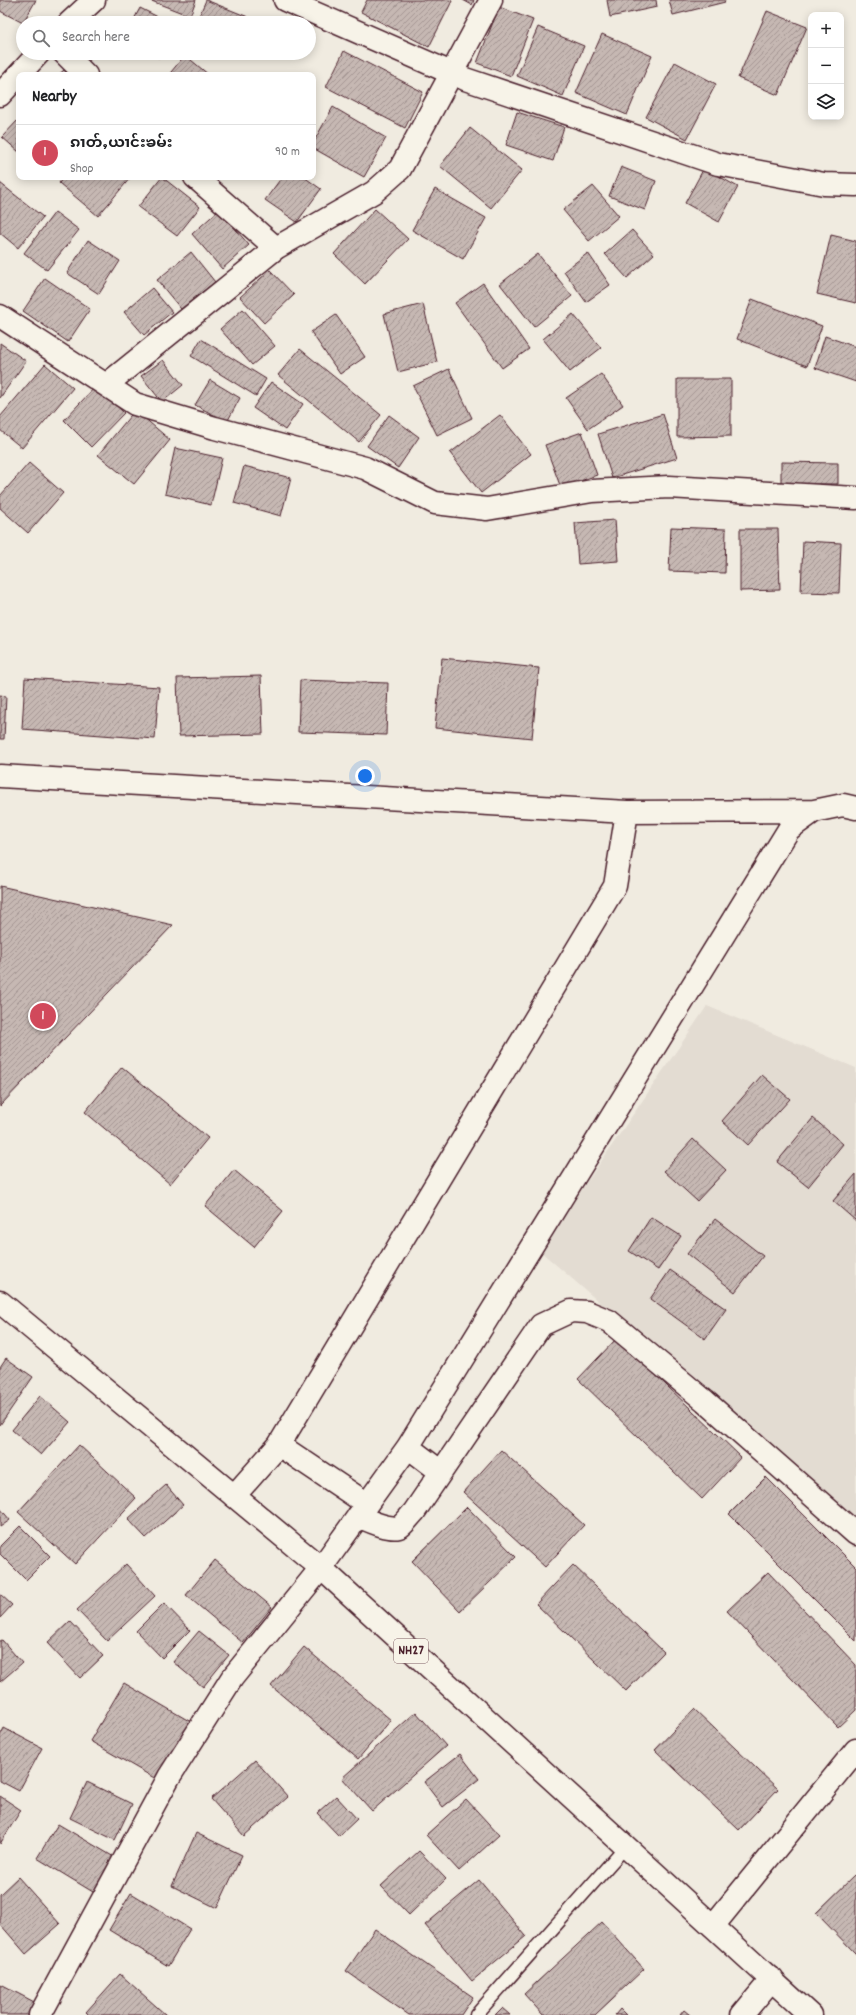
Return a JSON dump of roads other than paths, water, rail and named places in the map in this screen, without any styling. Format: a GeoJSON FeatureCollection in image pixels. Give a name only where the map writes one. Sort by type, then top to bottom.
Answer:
{"type":"FeatureCollection","features":[{"type":"Feature","properties":{"kind":"main road"},"geometry":{"type":"LineString","coordinates":[[77,16],[94,0]]}},
{"type":"Feature","properties":{"kind":"main road"},"geometry":{"type":"LineString","coordinates":[[285,0],[451,73],[718,164],[824,184],[856,185]]}},
{"type":"Feature","properties":{"kind":"main road"},"geometry":{"type":"LineString","coordinates":[[106,385],[276,248],[374,192],[400,168],[490,0]]}},
{"type":"Feature","properties":{"kind":"main road"},"geometry":{"type":"LineString","coordinates":[[21,72],[32,60]]}},
{"type":"Feature","properties":{"kind":"main road"},"geometry":{"type":"LineString","coordinates":[[71,60],[83,72]]}},
{"type":"Feature","properties":{"kind":"main road"},"geometry":{"type":"LineString","coordinates":[[0,95],[16,78]]}},
{"type":"Feature","properties":{"kind":"main road"},"geometry":{"type":"LineString","coordinates":[[198,180],[276,248]]}},
{"type":"Feature","properties":{"kind":"main road"},"geometry":{"type":"LineString","coordinates":[[0,316],[135,404],[216,428],[365,468],[435,503],[487,509],[592,491],[669,487],[856,498]]}},
{"type":"Feature","properties":{"kind":"main road"},"geometry":{"type":"LineString","coordinates":[[0,776],[627,812],[814,811],[843,805],[856,808]]}},
{"type":"Feature","properties":{"kind":"main road"},"geometry":{"type":"LineString","coordinates":[[40,2015],[169,1777],[232,1678],[321,1568],[408,1447],[789,829],[814,811]]}},
{"type":"Feature","properties":{"kind":"main road"},"geometry":{"type":"LineString","coordinates":[[234,1496],[279,1445],[615,886],[627,812]]}},
{"type":"Feature","properties":{"kind":"main road","name":"NH27"},"geometry":{"type":"LineString","coordinates":[[0,1302],[321,1568],[810,2015]]}},
{"type":"Feature","properties":{"kind":"main road"},"geometry":{"type":"LineString","coordinates":[[279,1445],[385,1527],[397,1528],[401,1526],[414,1512],[542,1325],[571,1311],[587,1312],[609,1321],[705,1401],[856,1534]]}},
{"type":"Feature","properties":{"kind":"main road"},"geometry":{"type":"LineString","coordinates":[[408,1447],[441,1472]]}},
{"type":"Feature","properties":{"kind":"main road"},"geometry":{"type":"LineString","coordinates":[[713,1926],[856,1750]]}},
{"type":"Feature","properties":{"kind":"main road"},"geometry":{"type":"LineString","coordinates":[[742,2015],[772,1979]]}},
{"type":"Feature","properties":{"kind":"lane"},"geometry":{"type":"LineString","coordinates":[[476,2015],[626,1846]]}},
{"type":"Feature","properties":{"kind":"place","name":"ၵၢတ်ႇယၢင်းၶမ်း"},"geometry":{"type":"Point","coordinates":[43,1016]}}]}
